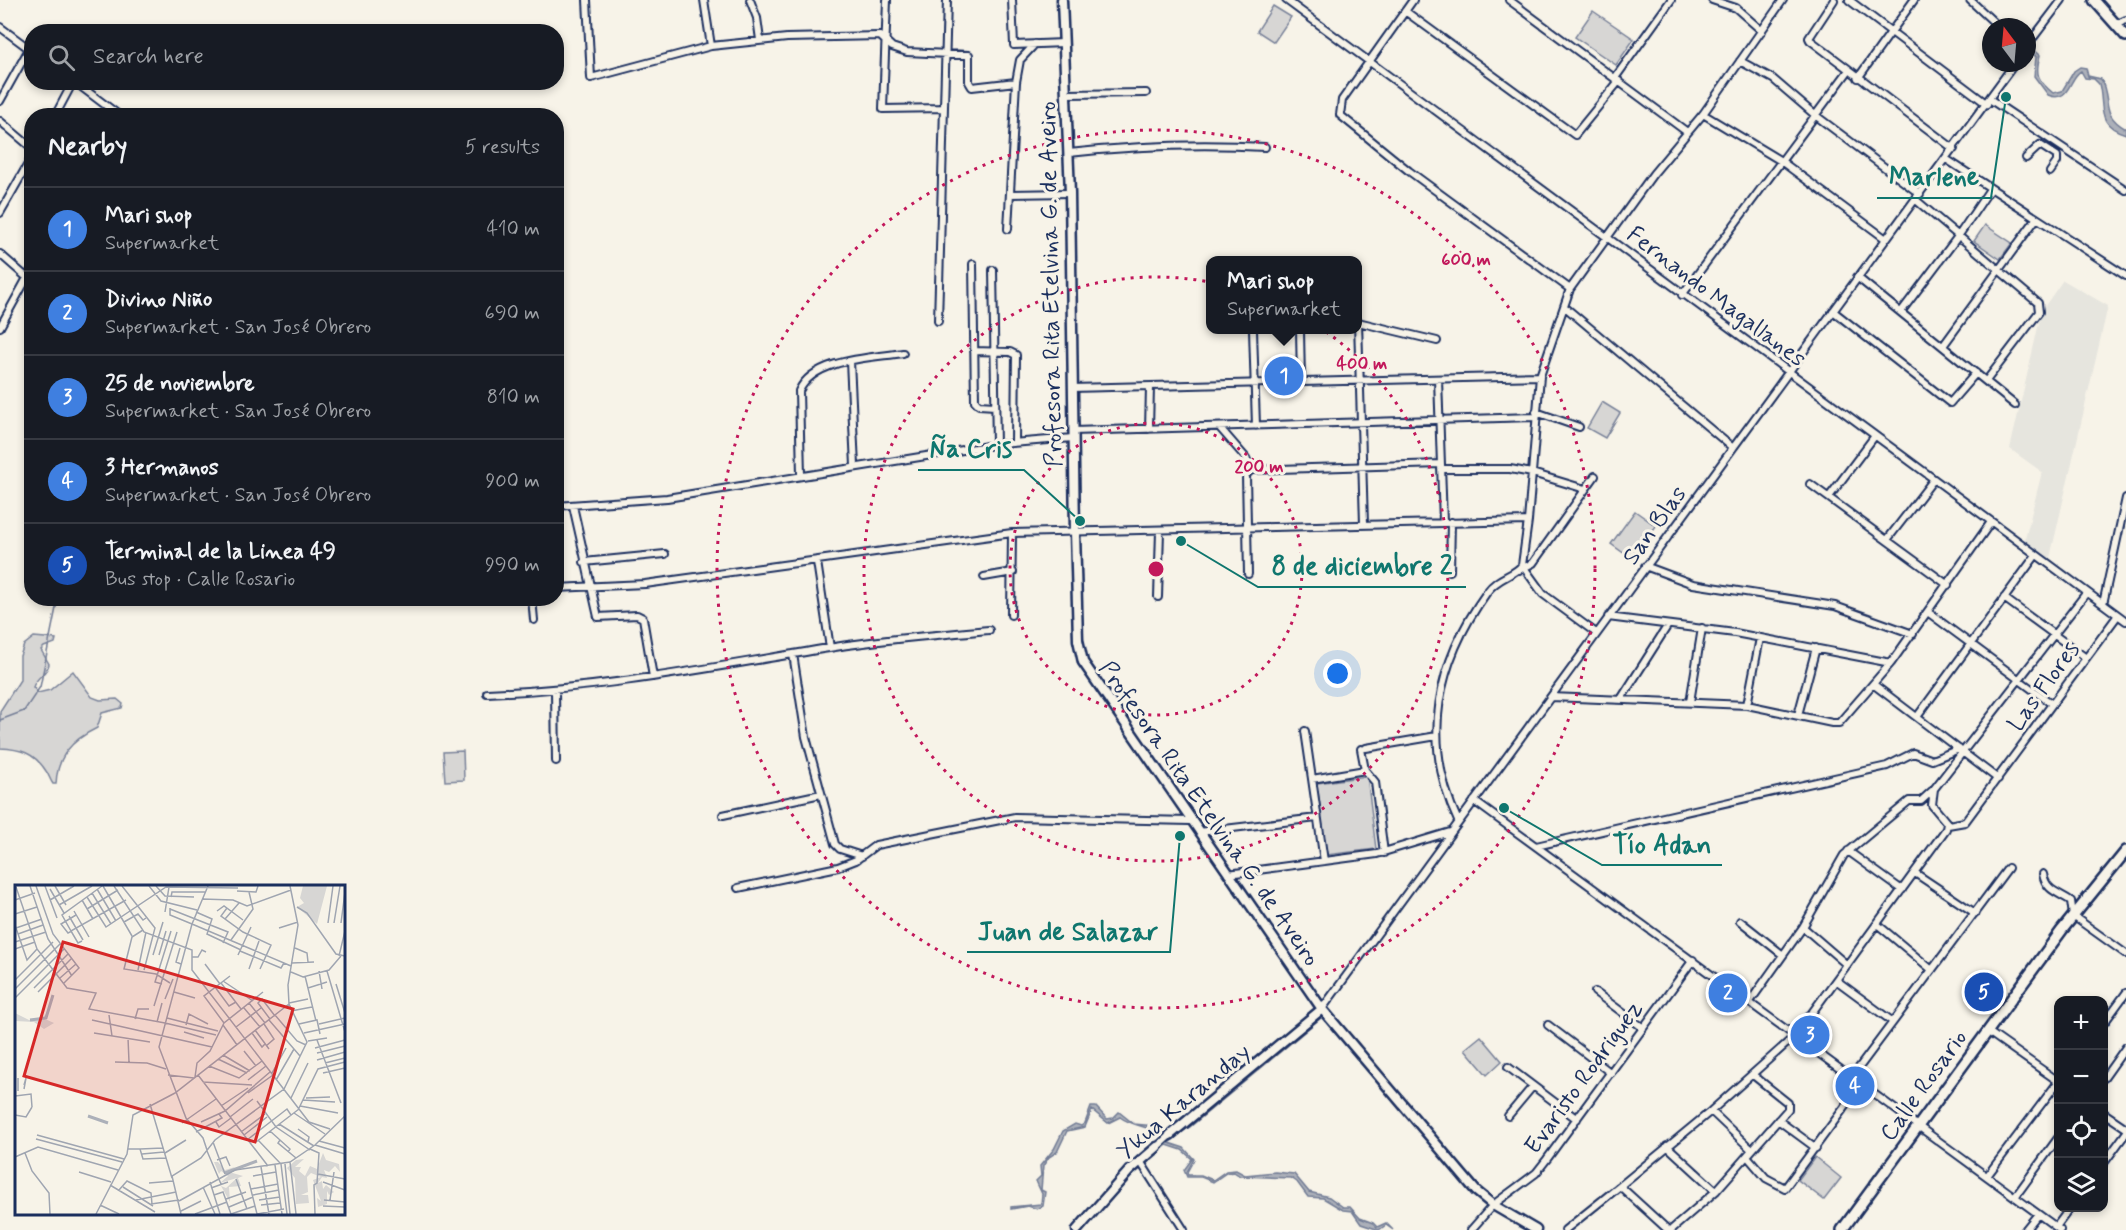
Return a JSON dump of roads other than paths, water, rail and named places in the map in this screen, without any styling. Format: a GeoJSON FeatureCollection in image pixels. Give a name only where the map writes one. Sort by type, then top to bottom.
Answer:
{"type":"FeatureCollection","features":[{"type":"Feature","properties":{"kind":"main road"},"geometry":{"type":"LineString","coordinates":[[2094,0],[2126,36]]}},
{"type":"Feature","properties":{"kind":"main road","name":"Calle Rosario"},"geometry":{"type":"LineString","coordinates":[[1842,1230],[2073,916],[2125,854]]}},
{"type":"Feature","properties":{"kind":"street"},"geometry":{"type":"LineString","coordinates":[[587,0],[591,78],[711,46],[810,36],[884,38],[899,50],[969,55],[969,82],[972,87],[1016,82]]}},
{"type":"Feature","properties":{"kind":"street"},"geometry":{"type":"LineString","coordinates":[[704,0],[711,46]]}},
{"type":"Feature","properties":{"kind":"street"},"geometry":{"type":"LineString","coordinates":[[750,0],[757,18],[760,40]]}},
{"type":"Feature","properties":{"kind":"street"},"geometry":{"type":"LineString","coordinates":[[887,0],[883,109],[943,108]]}},
{"type":"Feature","properties":{"kind":"street"},"geometry":{"type":"LineString","coordinates":[[938,321],[946,0]]}},
{"type":"Feature","properties":{"kind":"street"},"geometry":{"type":"LineString","coordinates":[[1012,0],[1014,45],[1064,43]]}},
{"type":"Feature","properties":{"kind":"street","name":"Profesora Rita Etelvina G. de Aveiro"},"geometry":{"type":"LineString","coordinates":[[1062,0],[1069,153],[1078,640],[1083,662],[1198,833],[1322,1009],[1476,1191],[1493,1205],[1536,1230]]}},
{"type":"Feature","properties":{"kind":"street","name":"Fernando Magallanes"},"geometry":{"type":"LineString","coordinates":[[1287,0],[1682,295],[2126,621]]}},
{"type":"Feature","properties":{"kind":"street"},"geometry":{"type":"LineString","coordinates":[[1413,0],[1342,100],[1340,115],[1447,200],[1570,289]]}},
{"type":"Feature","properties":{"kind":"street"},"geometry":{"type":"LineString","coordinates":[[1509,0],[1687,132]]}},
{"type":"Feature","properties":{"kind":"street"},"geometry":{"type":"LineString","coordinates":[[1405,11],[1575,135],[1617,80],[1671,0]]}},
{"type":"Feature","properties":{"kind":"street"},"geometry":{"type":"LineString","coordinates":[[1712,0],[1736,8],[1762,30]]}},
{"type":"Feature","properties":{"kind":"street"},"geometry":{"type":"LineString","coordinates":[[1522,569],[1540,376],[1570,289],[1606,237],[1703,114],[1783,0]]}},
{"type":"Feature","properties":{"kind":"street"},"geometry":{"type":"LineString","coordinates":[[1834,0],[1809,38],[1858,78],[1954,149]]}},
{"type":"Feature","properties":{"kind":"street"},"geometry":{"type":"LineString","coordinates":[[1849,0],[1989,102],[2055,142],[2126,190]]}},
{"type":"Feature","properties":{"kind":"street"},"geometry":{"type":"LineString","coordinates":[[1858,78],[1914,0]]}},
{"type":"Feature","properties":{"kind":"street"},"geometry":{"type":"LineString","coordinates":[[1970,0],[1989,18]]}},
{"type":"Feature","properties":{"kind":"street"},"geometry":{"type":"LineString","coordinates":[[2036,34],[2062,0]]}},
{"type":"Feature","properties":{"kind":"street"},"geometry":{"type":"LineString","coordinates":[[2115,25],[2126,20]]}},
{"type":"Feature","properties":{"kind":"street"},"geometry":{"type":"LineString","coordinates":[[0,27],[24,45]]}},
{"type":"Feature","properties":{"kind":"street"},"geometry":{"type":"LineString","coordinates":[[1008,230],[1016,82],[1020,60],[1035,44]]}},
{"type":"Feature","properties":{"kind":"street"},"geometry":{"type":"LineString","coordinates":[[0,101],[24,60]]}},
{"type":"Feature","properties":{"kind":"street"},"geometry":{"type":"LineString","coordinates":[[1740,61],[1773,79],[1918,197],[2035,299],[2040,308],[1986,381]]}},
{"type":"Feature","properties":{"kind":"street"},"geometry":{"type":"LineString","coordinates":[[1682,295],[1849,70]]}},
{"type":"Feature","properties":{"kind":"street","name":"San Blas"},"geometry":{"type":"LineString","coordinates":[[1322,1009],[2009,72]]}},
{"type":"Feature","properties":{"kind":"street"},"geometry":{"type":"LineString","coordinates":[[59,108],[70,90]]}},
{"type":"Feature","properties":{"kind":"street"},"geometry":{"type":"LineString","coordinates":[[85,90],[109,108]]}},
{"type":"Feature","properties":{"kind":"street"},"geometry":{"type":"LineString","coordinates":[[1066,94],[1146,93]]}},
{"type":"Feature","properties":{"kind":"street"},"geometry":{"type":"LineString","coordinates":[[1703,114],[1781,161],[1887,239]]}},
{"type":"Feature","properties":{"kind":"street"},"geometry":{"type":"LineString","coordinates":[[0,121],[24,141]]}},
{"type":"Feature","properties":{"kind":"street"},"geometry":{"type":"LineString","coordinates":[[2049,150],[2055,142]]}},
{"type":"Feature","properties":{"kind":"street"},"geometry":{"type":"LineString","coordinates":[[2026,158],[2038,144],[2049,150],[2058,158],[2050,172]]}},
{"type":"Feature","properties":{"kind":"street"},"geometry":{"type":"LineString","coordinates":[[1069,153],[1109,148],[1202,145],[1265,147]]}},
{"type":"Feature","properties":{"kind":"street"},"geometry":{"type":"LineString","coordinates":[[1946,159],[2126,276]]}},
{"type":"Feature","properties":{"kind":"street"},"geometry":{"type":"LineString","coordinates":[[0,213],[24,171]]}},
{"type":"Feature","properties":{"kind":"street"},"geometry":{"type":"LineString","coordinates":[[1901,312],[1959,235],[1990,189]]}},
{"type":"Feature","properties":{"kind":"street"},"geometry":{"type":"LineString","coordinates":[[1010,194],[1070,193]]}},
{"type":"Feature","properties":{"kind":"street"},"geometry":{"type":"LineString","coordinates":[[1943,346],[2036,219]]}},
{"type":"Feature","properties":{"kind":"street"},"geometry":{"type":"LineString","coordinates":[[0,254],[24,276]]}},
{"type":"Feature","properties":{"kind":"street"},"geometry":{"type":"LineString","coordinates":[[973,264],[975,401],[979,405],[995,406]]}},
{"type":"Feature","properties":{"kind":"street"},"geometry":{"type":"LineString","coordinates":[[993,270],[996,445]]}},
{"type":"Feature","properties":{"kind":"street"},"geometry":{"type":"LineString","coordinates":[[1857,277],[2015,405]]}},
{"type":"Feature","properties":{"kind":"street"},"geometry":{"type":"LineString","coordinates":[[0,327],[24,288]]}},
{"type":"Feature","properties":{"kind":"street"},"geometry":{"type":"LineString","coordinates":[[1565,308],[1625,355],[1733,448]]}},
{"type":"Feature","properties":{"kind":"street"},"geometry":{"type":"LineString","coordinates":[[1833,311],[1950,403],[1976,373]]}},
{"type":"Feature","properties":{"kind":"street"},"geometry":{"type":"LineString","coordinates":[[1362,323],[1437,341]]}},
{"type":"Feature","properties":{"kind":"street"},"geometry":{"type":"LineString","coordinates":[[1253,334],[1256,426]]}},
{"type":"Feature","properties":{"kind":"street"},"geometry":{"type":"LineString","coordinates":[[1300,334],[1301,382]]}},
{"type":"Feature","properties":{"kind":"street"},"geometry":{"type":"LineString","coordinates":[[1358,334],[1364,524]]}},
{"type":"Feature","properties":{"kind":"street"},"geometry":{"type":"LineString","coordinates":[[974,351],[1010,352],[1016,355],[1015,442]]}},
{"type":"Feature","properties":{"kind":"street"},"geometry":{"type":"LineString","coordinates":[[801,475],[799,391],[809,379],[830,365],[903,353]]}},
{"type":"Feature","properties":{"kind":"street"},"geometry":{"type":"LineString","coordinates":[[850,361],[855,466]]}},
{"type":"Feature","properties":{"kind":"street"},"geometry":{"type":"LineString","coordinates":[[1072,388],[1540,376]]}},
{"type":"Feature","properties":{"kind":"street"},"geometry":{"type":"LineString","coordinates":[[1438,379],[1443,522]]}},
{"type":"Feature","properties":{"kind":"street"},"geometry":{"type":"LineString","coordinates":[[1149,429],[1150,387]]}},
{"type":"Feature","properties":{"kind":"street"},"geometry":{"type":"LineString","coordinates":[[564,506],[667,498],[855,466],[1073,434],[1149,429],[1439,421],[1536,414],[1579,427]]}},
{"type":"Feature","properties":{"kind":"street"},"geometry":{"type":"LineString","coordinates":[[1220,428],[1246,458],[1251,470]]}},
{"type":"Feature","properties":{"kind":"street"},"geometry":{"type":"LineString","coordinates":[[1829,497],[1874,437]]}},
{"type":"Feature","properties":{"kind":"street"},"geometry":{"type":"LineString","coordinates":[[1248,574],[1246,475],[1251,470],[1362,466],[1510,469],[1532,473],[1585,489]]}},
{"type":"Feature","properties":{"kind":"street"},"geometry":{"type":"LineString","coordinates":[[1458,821],[1448,793],[1437,736],[1436,712],[1465,624],[1494,582],[1533,563],[1595,476]]}},
{"type":"Feature","properties":{"kind":"street"},"geometry":{"type":"LineString","coordinates":[[1887,540],[1934,479]]}},
{"type":"Feature","properties":{"kind":"street"},"geometry":{"type":"LineString","coordinates":[[1810,484],[1948,585]]}},
{"type":"Feature","properties":{"kind":"street"},"geometry":{"type":"LineString","coordinates":[[2103,604],[2126,498]]}},
{"type":"Feature","properties":{"kind":"street"},"geometry":{"type":"LineString","coordinates":[[573,506],[598,617],[637,615],[643,618],[653,677]]}},
{"type":"Feature","properties":{"kind":"street"},"geometry":{"type":"LineString","coordinates":[[564,588],[645,584],[817,562],[1012,533],[1528,521]]}},
{"type":"Feature","properties":{"kind":"street"},"geometry":{"type":"LineString","coordinates":[[1450,571],[1451,522]]}},
{"type":"Feature","properties":{"kind":"street"},"geometry":{"type":"LineString","coordinates":[[1551,697],[1747,705],[1839,723],[1891,663],[1929,613],[1991,522]]}},
{"type":"Feature","properties":{"kind":"street"},"geometry":{"type":"LineString","coordinates":[[1158,597],[1160,531]]}},
{"type":"Feature","properties":{"kind":"street"},"geometry":{"type":"LineString","coordinates":[[1011,615],[1012,533]]}},
{"type":"Feature","properties":{"kind":"street"},"geometry":{"type":"LineString","coordinates":[[585,562],[665,554]]}},
{"type":"Feature","properties":{"kind":"street"},"geometry":{"type":"LineString","coordinates":[[1917,717],[2036,555]]}},
{"type":"Feature","properties":{"kind":"street"},"geometry":{"type":"LineString","coordinates":[[817,562],[830,648]]}},
{"type":"Feature","properties":{"kind":"street"},"geometry":{"type":"LineString","coordinates":[[1645,566],[1693,584],[1835,606],[1913,634]]}},
{"type":"Feature","properties":{"kind":"street"},"geometry":{"type":"LineString","coordinates":[[1522,569],[1544,594],[1596,633]]}},
{"type":"Feature","properties":{"kind":"street"},"geometry":{"type":"LineString","coordinates":[[984,577],[1013,572]]}},
{"type":"Feature","properties":{"kind":"street"},"geometry":{"type":"LineString","coordinates":[[1749,1003],[1803,927],[1844,855],[1909,801],[1923,800],[1934,789],[1961,751],[2087,592]]}},
{"type":"Feature","properties":{"kind":"street"},"geometry":{"type":"LineString","coordinates":[[2004,598],[2086,658]]}},
{"type":"Feature","properties":{"kind":"street"},"geometry":{"type":"LineString","coordinates":[[533,606],[534,620]]}},
{"type":"Feature","properties":{"kind":"street"},"geometry":{"type":"LineString","coordinates":[[1929,613],[2052,704]]}},
{"type":"Feature","properties":{"kind":"street","name":"Las Flores"},"geometry":{"type":"LineString","coordinates":[[1948,825],[1965,822],[2118,615]]}},
{"type":"Feature","properties":{"kind":"street"},"geometry":{"type":"LineString","coordinates":[[1608,617],[1702,628],[1891,663]]}},
{"type":"Feature","properties":{"kind":"street"},"geometry":{"type":"LineString","coordinates":[[1621,699],[1668,625]]}},
{"type":"Feature","properties":{"kind":"street"},"geometry":{"type":"LineString","coordinates":[[1690,702],[1702,628]]}},
{"type":"Feature","properties":{"kind":"street"},"geometry":{"type":"LineString","coordinates":[[487,693],[555,691],[830,648],[989,630]]}},
{"type":"Feature","properties":{"kind":"street"},"geometry":{"type":"LineString","coordinates":[[1747,705],[1760,638]]}},
{"type":"Feature","properties":{"kind":"street"},"geometry":{"type":"LineString","coordinates":[[1798,715],[1816,648]]}},
{"type":"Feature","properties":{"kind":"street"},"geometry":{"type":"LineString","coordinates":[[793,654],[806,737],[835,844],[840,849],[862,856]]}},
{"type":"Feature","properties":{"kind":"street"},"geometry":{"type":"LineString","coordinates":[[1872,684],[1998,779]]}},
{"type":"Feature","properties":{"kind":"street"},"geometry":{"type":"LineString","coordinates":[[555,691],[556,761]]}},
{"type":"Feature","properties":{"kind":"street"},"geometry":{"type":"LineString","coordinates":[[1305,731],[1324,861]]}},
{"type":"Feature","properties":{"kind":"street"},"geometry":{"type":"LineString","coordinates":[[1384,853],[1375,782],[1365,770],[1364,748],[1437,736]]}},
{"type":"Feature","properties":{"kind":"street"},"geometry":{"type":"LineString","coordinates":[[1536,846],[1887,766],[1913,753],[1932,760],[1961,751]]}},
{"type":"Feature","properties":{"kind":"street"},"geometry":{"type":"LineString","coordinates":[[1312,779],[1365,770]]}},
{"type":"Feature","properties":{"kind":"street"},"geometry":{"type":"LineString","coordinates":[[1565,1230],[1711,1111],[1795,1036],[1948,825],[1932,805],[1934,789]]}},
{"type":"Feature","properties":{"kind":"street"},"geometry":{"type":"LineString","coordinates":[[723,815],[822,794]]}},
{"type":"Feature","properties":{"kind":"street"},"geometry":{"type":"LineString","coordinates":[[1474,801],[2058,1228],[2068,1212]]}},
{"type":"Feature","properties":{"kind":"street"},"geometry":{"type":"LineString","coordinates":[[738,888],[838,867],[862,856],[876,845],[1015,817],[1190,821]]}},
{"type":"Feature","properties":{"kind":"street"},"geometry":{"type":"LineString","coordinates":[[1198,833],[1317,818]]}},
{"type":"Feature","properties":{"kind":"street"},"geometry":{"type":"LineString","coordinates":[[1227,874],[1384,853],[1450,832]]}},
{"type":"Feature","properties":{"kind":"street"},"geometry":{"type":"LineString","coordinates":[[1848,851],[1902,890]]}},
{"type":"Feature","properties":{"kind":"street"},"geometry":{"type":"LineString","coordinates":[[1852,1077],[2008,868]]}},
{"type":"Feature","properties":{"kind":"street"},"geometry":{"type":"LineString","coordinates":[[1915,873],[1975,913]]}},
{"type":"Feature","properties":{"kind":"street"},"geometry":{"type":"LineString","coordinates":[[2043,873],[2048,887],[2055,894],[2071,901],[2073,916],[2126,954]]}},
{"type":"Feature","properties":{"kind":"street"},"geometry":{"type":"LineString","coordinates":[[1740,921],[1784,955]]}},
{"type":"Feature","properties":{"kind":"street"},"geometry":{"type":"LineString","coordinates":[[1877,924],[1932,970]]}},
{"type":"Feature","properties":{"kind":"street"},"geometry":{"type":"LineString","coordinates":[[1803,927],[1847,965]]}},
{"type":"Feature","properties":{"kind":"street","name":"Evaristo Rodriguez"},"geometry":{"type":"LineString","coordinates":[[1471,1230],[1493,1205],[1536,1173],[1693,960]]}},
{"type":"Feature","properties":{"kind":"street"},"geometry":{"type":"LineString","coordinates":[[1836,980],[1893,1022]]}},
{"type":"Feature","properties":{"kind":"street"},"geometry":{"type":"LineString","coordinates":[[1595,992],[1642,1028]]}},
{"type":"Feature","properties":{"kind":"street"},"geometry":{"type":"LineString","coordinates":[[2108,1016],[2126,993]]}},
{"type":"Feature","properties":{"kind":"street","name":"Ykua Karanday"},"geometry":{"type":"LineString","coordinates":[[1077,1230],[1140,1161],[1322,1009]]}},
{"type":"Feature","properties":{"kind":"street"},"geometry":{"type":"LineString","coordinates":[[1548,1025],[1611,1073]]}},
{"type":"Feature","properties":{"kind":"street"},"geometry":{"type":"LineString","coordinates":[[1987,1031],[2054,1078]]}},
{"type":"Feature","properties":{"kind":"street"},"geometry":{"type":"LineString","coordinates":[[2108,1071],[2126,1047]]}},
{"type":"Feature","properties":{"kind":"street"},"geometry":{"type":"LineString","coordinates":[[1508,1067],[1578,1119]]}},
{"type":"Feature","properties":{"kind":"street"},"geometry":{"type":"LineString","coordinates":[[1620,1186],[1670,1230],[1716,1191],[1788,1109],[1788,1103],[1753,1075]]}},
{"type":"Feature","properties":{"kind":"street"},"geometry":{"type":"LineString","coordinates":[[1711,1111],[1750,1153],[1766,1178],[1785,1188],[1861,1085]]}},
{"type":"Feature","properties":{"kind":"street"},"geometry":{"type":"LineString","coordinates":[[1508,1116],[1533,1086]]}},
{"type":"Feature","properties":{"kind":"street"},"geometry":{"type":"LineString","coordinates":[[1987,1176],[2054,1086]]}},
{"type":"Feature","properties":{"kind":"street"},"geometry":{"type":"LineString","coordinates":[[2107,1158],[2126,1131],[2108,1117]]}},
{"type":"Feature","properties":{"kind":"street"},"geometry":{"type":"LineString","coordinates":[[1778,1120],[1816,1148]]}},
{"type":"Feature","properties":{"kind":"street"},"geometry":{"type":"LineString","coordinates":[[2015,1197],[2054,1143]]}},
{"type":"Feature","properties":{"kind":"street"},"geometry":{"type":"LineString","coordinates":[[1666,1146],[1716,1191]]}},
{"type":"Feature","properties":{"kind":"street"},"geometry":{"type":"LineString","coordinates":[[1140,1161],[1184,1230]]}},
{"type":"Feature","properties":{"kind":"street"},"geometry":{"type":"LineString","coordinates":[[2025,1230],[2038,1214]]}},
{"type":"Feature","properties":{"kind":"waterway"},"geometry":{"type":"LineString","coordinates":[[0,720],[24,711],[40,687],[56,606]]}},
{"type":"Feature","properties":{"kind":"place","name":"Marlene"},"geometry":{"type":"Point","coordinates":[2006,97]}},
{"type":"Feature","properties":{"kind":"place","name":"Mari shop"},"geometry":{"type":"Point","coordinates":[1284,376]}},
{"type":"Feature","properties":{"kind":"place","name":"Ña Cris"},"geometry":{"type":"Point","coordinates":[1080,521]}},
{"type":"Feature","properties":{"kind":"place","name":"8 de diciembre 2"},"geometry":{"type":"Point","coordinates":[1181,541]}},
{"type":"Feature","properties":{"kind":"place","name":"Tío Adan"},"geometry":{"type":"Point","coordinates":[1504,808]}},
{"type":"Feature","properties":{"kind":"place","name":"Juan de Salazar"},"geometry":{"type":"Point","coordinates":[1180,836]}},
{"type":"Feature","properties":{"kind":"place","name":"Terminal de la Linea 49"},"geometry":{"type":"Point","coordinates":[1984,992]}},
{"type":"Feature","properties":{"kind":"place","name":"Divino Niño"},"geometry":{"type":"Point","coordinates":[1728,993]}},
{"type":"Feature","properties":{"kind":"place","name":"25 de noviembre"},"geometry":{"type":"Point","coordinates":[1810,1035]}},
{"type":"Feature","properties":{"kind":"place","name":"3 Hermanos"},"geometry":{"type":"Point","coordinates":[1855,1086]}}]}
